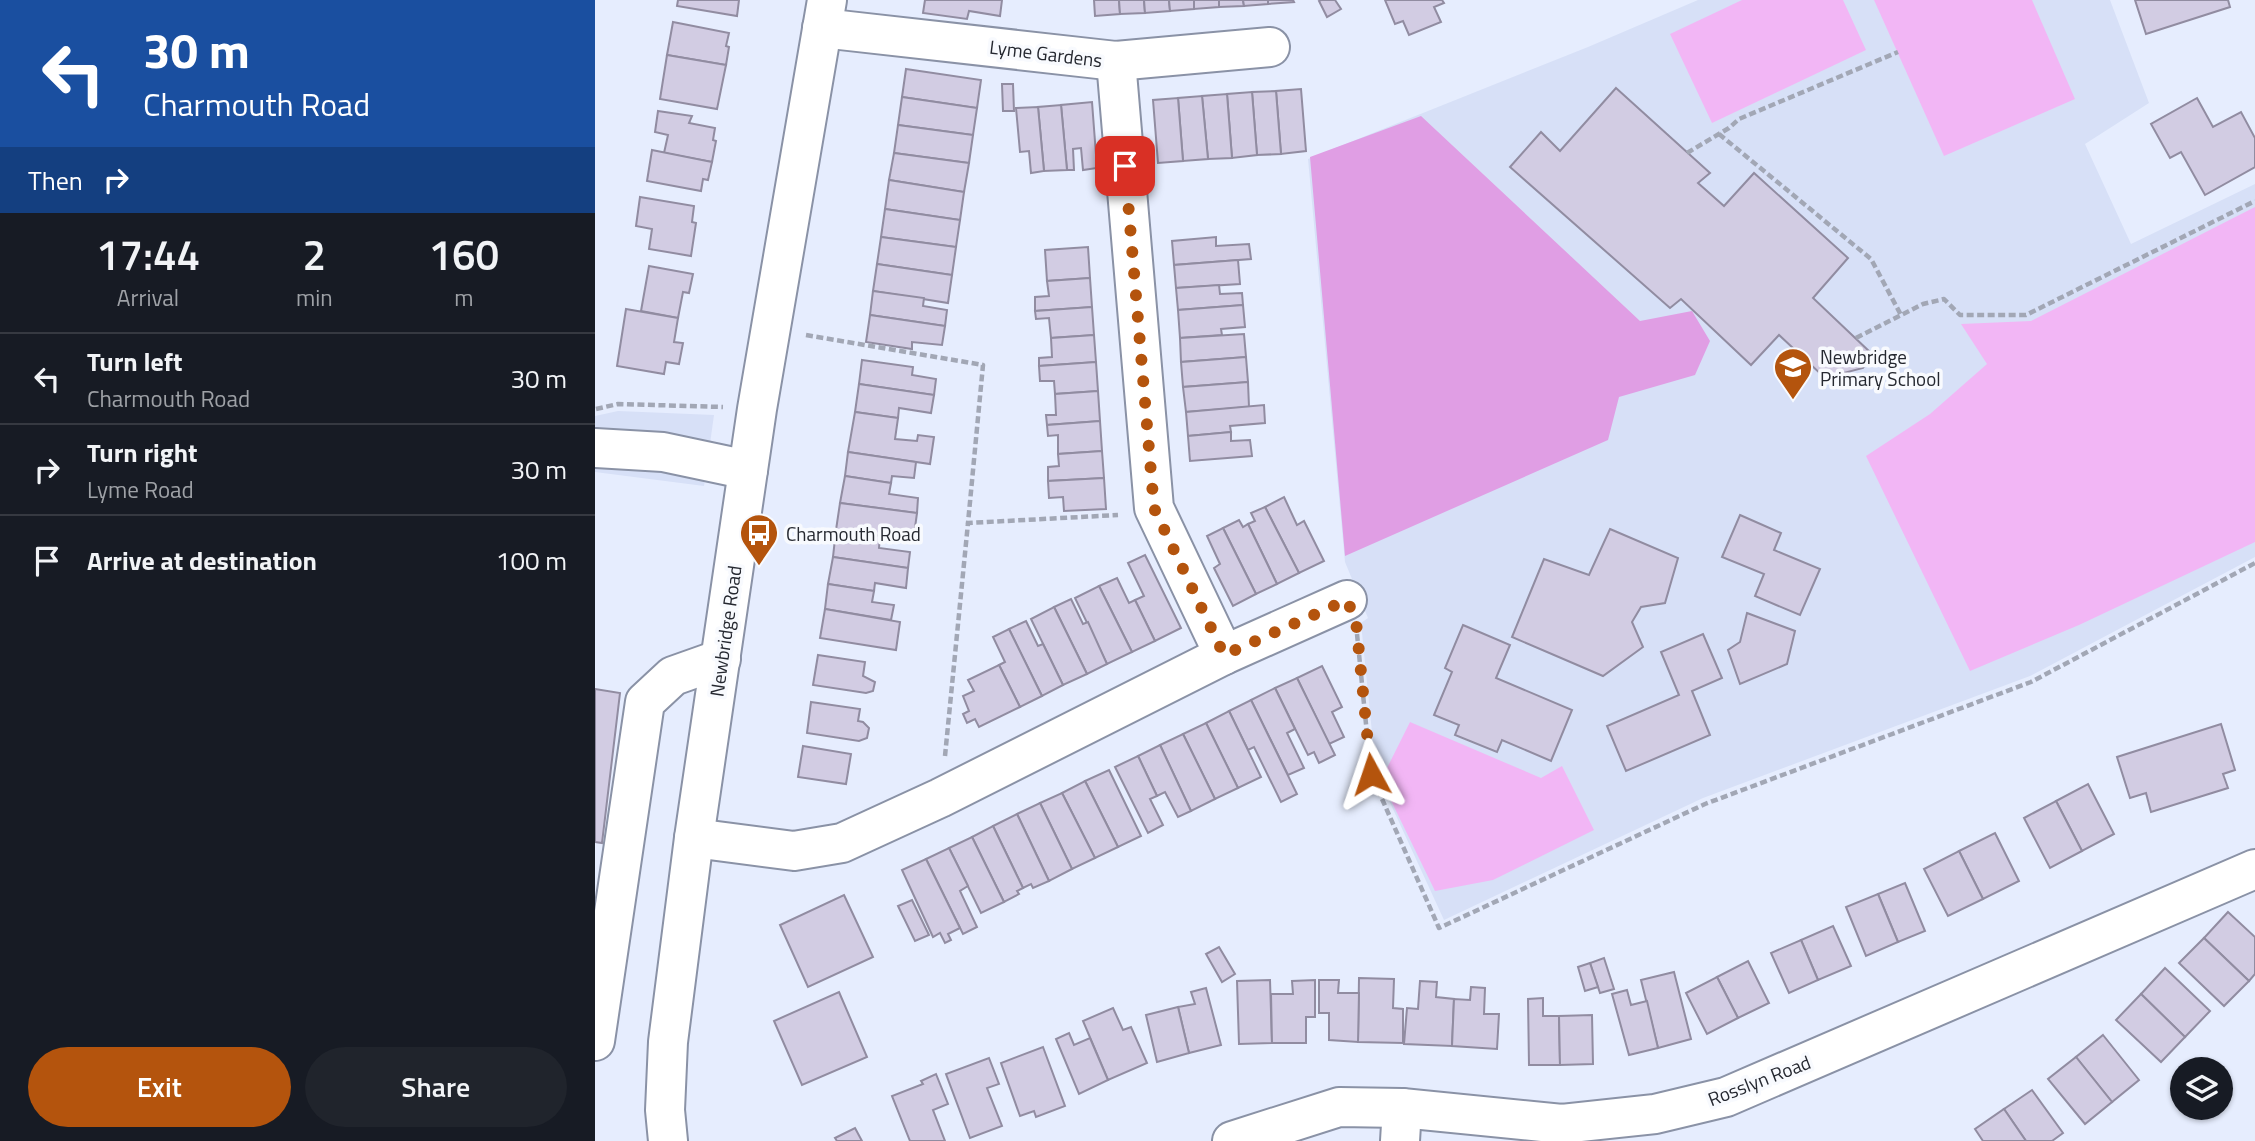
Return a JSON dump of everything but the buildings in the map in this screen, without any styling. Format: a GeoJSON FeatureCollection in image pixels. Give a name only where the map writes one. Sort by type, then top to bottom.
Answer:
{"type":"FeatureCollection","features":[{"type":"Feature","properties":{"kind":"street","name":"Lyme Gardens"},"geometry":{"type":"LineString","coordinates":[[825,14],[1116,61],[1269,47]]}},
{"type":"Feature","properties":{"kind":"street","name":"Newbridge Road"},"geometry":{"type":"LineString","coordinates":[[668,1141],[665,1110],[668,1042],[694,838],[748,470],[825,14]]}},
{"type":"Feature","properties":{"kind":"street"},"geometry":{"type":"LineString","coordinates":[[1116,61],[1156,513],[1224,655]]}},
{"type":"Feature","properties":{"kind":"street"},"geometry":{"type":"LineString","coordinates":[[595,448],[663,452],[748,470]]}},
{"type":"Feature","properties":{"kind":"street"},"geometry":{"type":"LineString","coordinates":[[694,838],[794,851],[842,843],[940,798],[1224,655],[1347,600]]}},
{"type":"Feature","properties":{"kind":"street"},"geometry":{"type":"LineString","coordinates":[[595,1041],[645,702],[673,676],[721,659]]}},
{"type":"Feature","properties":{"kind":"street","name":"Rosslyn Road"},"geometry":{"type":"LineString","coordinates":[[1232,1141],[1339,1107],[1401,1125],[1562,1124],[1655,1114],[1725,1097],[2255,869]]}},
{"type":"Feature","properties":{"kind":"path"},"geometry":{"type":"LineString","coordinates":[[1687,153],[1739,119],[1898,52]]}},
{"type":"Feature","properties":{"kind":"path"},"geometry":{"type":"LineString","coordinates":[[1719,134],[1871,259],[1901,315]]}},
{"type":"Feature","properties":{"kind":"path"},"geometry":{"type":"LineString","coordinates":[[1856,338],[1923,304],[1944,299],[1960,315],[2026,315],[2255,201]]}},
{"type":"Feature","properties":{"kind":"path"},"geometry":{"type":"LineString","coordinates":[[771,329],[983,365],[940,798]]}},
{"type":"Feature","properties":{"kind":"path"},"geometry":{"type":"LineString","coordinates":[[595,410],[618,404],[725,407]]}},
{"type":"Feature","properties":{"kind":"path"},"geometry":{"type":"LineString","coordinates":[[968,523],[1156,513]]}},
{"type":"Feature","properties":{"kind":"path"},"geometry":{"type":"LineString","coordinates":[[1347,600],[1356,621],[1371,774],[1439,928],[1705,804],[2031,682],[2255,564]]}},
{"type":"Feature","properties":{"kind":"shaded area","name":"Newbridge Primary School"},"geometry":{"type":"Polygon","coordinates":[[[1698,0],[2110,0],[2149,103],[2085,144],[2131,244],[2255,184],[2255,557],[2030,676],[1703,798],[1444,920],[1376,772],[1361,623],[1368,618],[1345,562],[1308,159],[1698,0]]]}},
{"type":"Feature","properties":{"kind":"shaded area"},"geometry":{"type":"Polygon","coordinates":[[[1742,0],[1843,0],[1866,50],[1712,123],[1670,34],[1742,0]]]}},
{"type":"Feature","properties":{"kind":"shaded area"},"geometry":{"type":"Polygon","coordinates":[[[1874,0],[2032,0],[2075,99],[1944,156],[1874,0]]]}},
{"type":"Feature","properties":{"kind":"shaded area"},"geometry":{"type":"Polygon","coordinates":[[[1421,116],[1640,321],[1692,311],[1710,341],[1695,375],[1619,397],[1608,440],[1345,556],[1310,157],[1421,116]]]}},
{"type":"Feature","properties":{"kind":"shaded area"},"geometry":{"type":"Polygon","coordinates":[[[2255,207],[2255,542],[2079,625],[1970,671],[1866,456],[1930,414],[1987,364],[1961,324],[2031,321],[2255,207]]]}},
{"type":"Feature","properties":{"kind":"shaded area"},"geometry":{"type":"Polygon","coordinates":[[[618,411],[714,415],[704,486],[595,472],[595,416],[618,411]]]}},
{"type":"Feature","properties":{"kind":"shaded area"},"geometry":{"type":"Polygon","coordinates":[[[1410,722],[1541,778],[1562,766],[1594,830],[1493,880],[1435,891],[1381,780],[1410,722]]]}},
{"type":"Feature","properties":{"kind":"place","name":"Newbridge Primary School"},"geometry":{"type":"Point","coordinates":[1793,401]}},
{"type":"Feature","properties":{"kind":"place","name":"Charmouth Road"},"geometry":{"type":"Point","coordinates":[759,567]}},
{"type":"Feature","properties":{"kind":"route"},"geometry":{"type":"LineString","coordinates":[[1125,166],[1156,513],[1224,655],[1347,600],[1356,621],[1371,774]]}}]}
